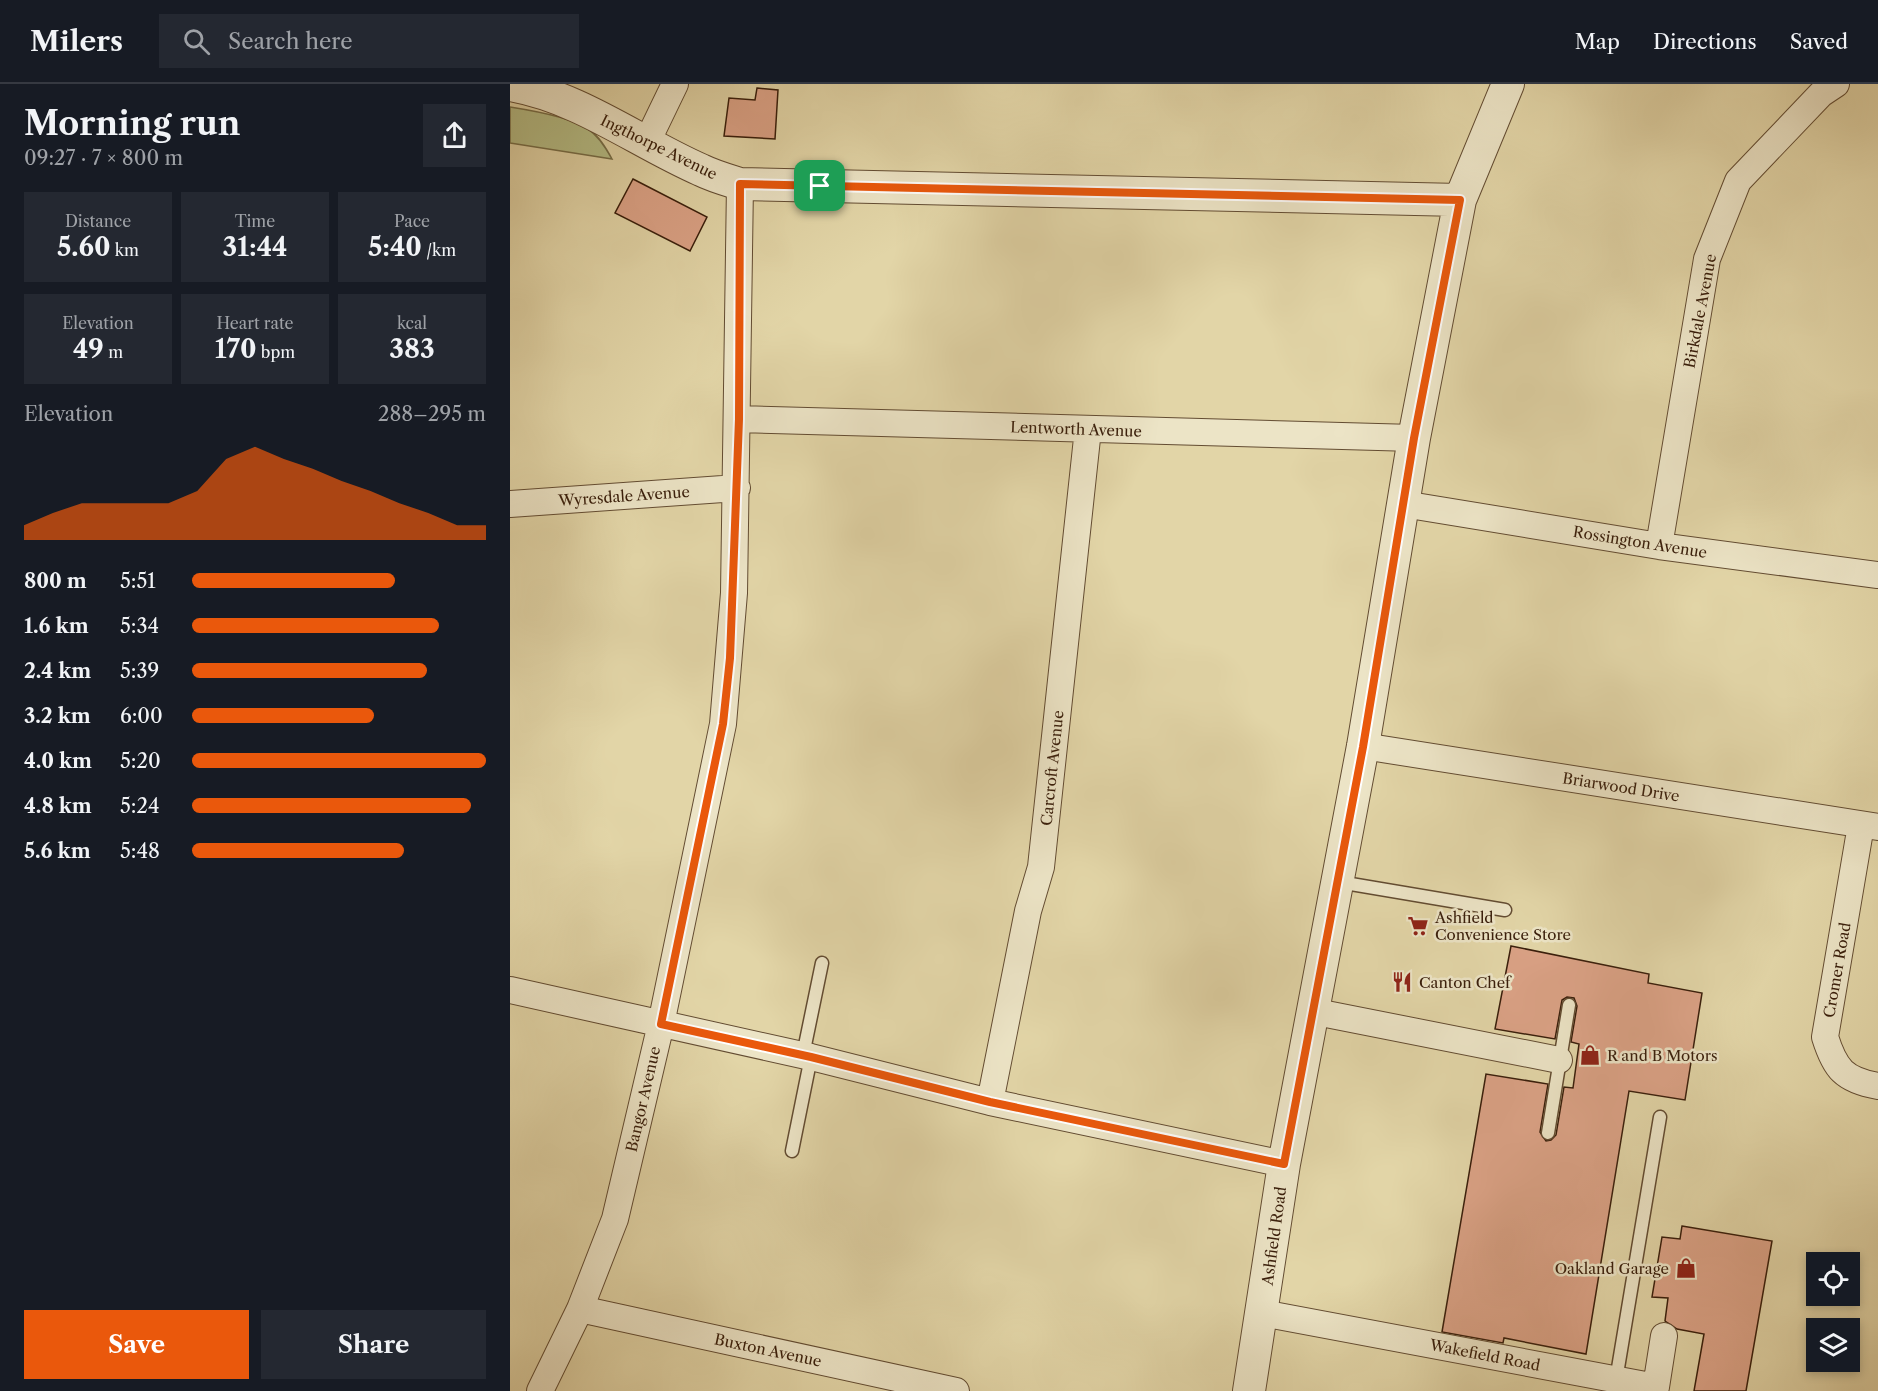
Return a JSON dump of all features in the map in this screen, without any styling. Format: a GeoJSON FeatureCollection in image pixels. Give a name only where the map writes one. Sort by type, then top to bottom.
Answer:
{"type":"FeatureCollection","features":[{"type":"Feature","properties":{"kind":"street"},"geometry":{"type":"LineString","coordinates":[[647,142],[675,84]]}},
{"type":"Feature","properties":{"kind":"street","name":"Ashfield Road"},"geometry":{"type":"LineString","coordinates":[[1249,1391],[1284,1164],[1311,1011],[1363,747],[1414,438],[1460,200],[1508,84]]}},
{"type":"Feature","properties":{"kind":"street","name":"Birkdale Avenue"},"geometry":{"type":"LineString","coordinates":[[1659,546],[1707,259],[1738,181],[1821,94],[1836,84]]}},
{"type":"Feature","properties":{"kind":"street","name":"Ingthorpe Avenue"},"geometry":{"type":"LineString","coordinates":[[510,85],[536,90],[575,105],[701,170],[740,184],[1460,200]]}},
{"type":"Feature","properties":{"kind":"street","name":"Bangor Avenue"},"geometry":{"type":"LineString","coordinates":[[540,1391],[580,1309],[615,1219],[661,1024],[723,724],[733,615],[737,488],[740,184]]}},
{"type":"Feature","properties":{"kind":"street","name":"Lentworth Avenue"},"geometry":{"type":"LineString","coordinates":[[739,419],[1414,438]]}},
{"type":"Feature","properties":{"kind":"street","name":"Carcroft Avenue"},"geometry":{"type":"LineString","coordinates":[[990,1102],[1028,911],[1041,867],[1088,429]]}},
{"type":"Feature","properties":{"kind":"street","name":"Wyresdale Avenue"},"geometry":{"type":"LineString","coordinates":[[510,504],[737,488]]}},
{"type":"Feature","properties":{"kind":"street","name":"Rossington Avenue"},"geometry":{"type":"LineString","coordinates":[[1403,504],[1659,546],[1878,575]]}},
{"type":"Feature","properties":{"kind":"street","name":"Briarwood Drive"},"geometry":{"type":"LineString","coordinates":[[1363,747],[1870,826]]}},
{"type":"Feature","properties":{"kind":"street","name":"Cromer Road"},"geometry":{"type":"LineString","coordinates":[[1870,826],[1825,1037],[1833,1063],[1856,1082],[1878,1086]]}},
{"type":"Feature","properties":{"kind":"street"},"geometry":{"type":"LineString","coordinates":[[510,990],[807,1056],[990,1102],[1284,1164]]}},
{"type":"Feature","properties":{"kind":"street"},"geometry":{"type":"LineString","coordinates":[[1311,1011],[1559,1060]]}},
{"type":"Feature","properties":{"kind":"street","name":"Buxton Avenue"},"geometry":{"type":"LineString","coordinates":[[580,1309],[956,1391]]}},
{"type":"Feature","properties":{"kind":"street","name":"Wakefield Road"},"geometry":{"type":"LineString","coordinates":[[1262,1313],[1656,1387],[1664,1336]]}},
{"type":"Feature","properties":{"kind":"lane"},"geometry":{"type":"LineString","coordinates":[[1337,882],[1505,910]]}},
{"type":"Feature","properties":{"kind":"lane"},"geometry":{"type":"LineString","coordinates":[[792,1151],[822,963]]}},
{"type":"Feature","properties":{"kind":"lane"},"geometry":{"type":"LineString","coordinates":[[1548,1133],[1569,1005]]}},
{"type":"Feature","properties":{"kind":"lane"},"geometry":{"type":"LineString","coordinates":[[1616,1380],[1660,1117]]}},
{"type":"Feature","properties":{"kind":"green space"},"geometry":{"type":"Polygon","coordinates":[[[510,107],[550,115],[581,125],[599,139],[612,159],[510,143],[510,107]]]}},
{"type":"Feature","properties":{"kind":"building"},"geometry":{"type":"Polygon","coordinates":[[[757,88],[778,90],[775,139],[724,136],[729,98],[755,100],[757,88]]]}},
{"type":"Feature","properties":{"kind":"building"},"geometry":{"type":"Polygon","coordinates":[[[633,179],[707,217],[690,251],[615,213],[633,179]]]}},
{"type":"Feature","properties":{"kind":"building"},"geometry":{"type":"Polygon","coordinates":[[[1511,946],[1649,974],[1648,983],[1702,993],[1685,1100],[1629,1091],[1586,1354],[1504,1338],[1503,1343],[1442,1332],[1486,1074],[1548,1084],[1540,1132],[1546,1141],[1556,1135],[1564,1087],[1573,1088],[1579,1044],[1571,1042],[1577,1006],[1574,998],[1567,997],[1562,1000],[1555,1039],[1495,1029],[1511,946]]]}},
{"type":"Feature","properties":{"kind":"building"},"geometry":{"type":"Polygon","coordinates":[[[1682,1226],[1772,1241],[1746,1391],[1694,1391],[1704,1334],[1677,1329],[1665,1321],[1668,1298],[1652,1297],[1662,1237],[1680,1239],[1682,1226]]]}},
{"type":"Feature","properties":{"kind":"place","name":"Ashfield Convenience Store"},"geometry":{"type":"Point","coordinates":[1418,926]}},
{"type":"Feature","properties":{"kind":"place","name":"Canton Chef"},"geometry":{"type":"Point","coordinates":[1402,982]}},
{"type":"Feature","properties":{"kind":"place","name":"R and B Motors"},"geometry":{"type":"Point","coordinates":[1590,1055]}},
{"type":"Feature","properties":{"kind":"place","name":"Oakland Garage"},"geometry":{"type":"Point","coordinates":[1686,1268]}},
{"type":"Feature","properties":{"kind":"route"},"geometry":{"type":"LineString","coordinates":[[740,184],[820,186],[1460,200],[1414,438],[1363,747],[1311,1011],[1284,1164],[990,1102],[811,1057],[661,1024],[723,724],[730,658],[739,419],[740,184]]}}]}
